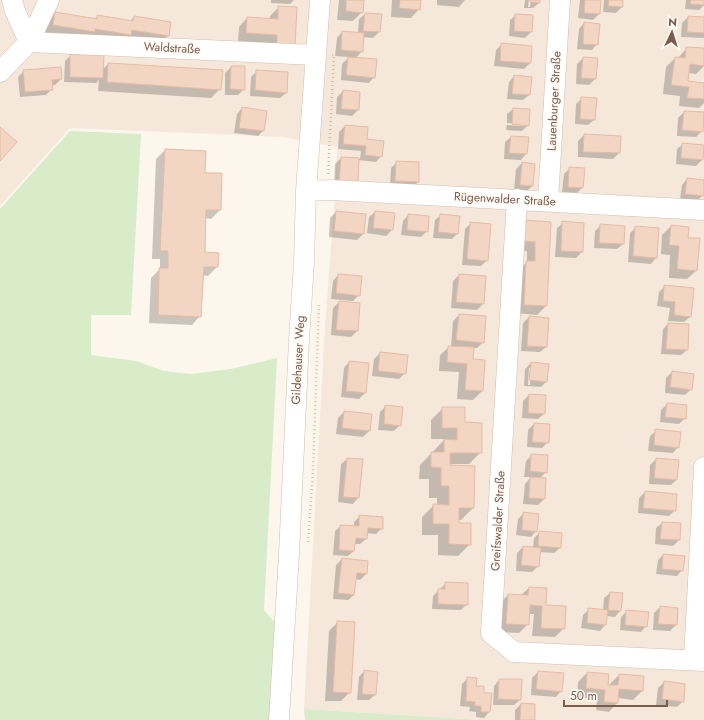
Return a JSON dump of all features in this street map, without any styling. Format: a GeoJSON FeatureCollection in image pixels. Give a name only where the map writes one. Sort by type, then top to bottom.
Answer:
{"type":"FeatureCollection","features":[{"type":"Feature","properties":{"kind":"street"},"geometry":{"type":"LineString","coordinates":[[12,0],[15,11],[29,42]]}},
{"type":"Feature","properties":{"kind":"street"},"geometry":{"type":"LineString","coordinates":[[0,72],[29,42],[50,0]]}},
{"type":"Feature","properties":{"kind":"street","name":"Gildehauser Weg"},"geometry":{"type":"LineString","coordinates":[[279,720],[304,262],[306,190],[320,0]]}},
{"type":"Feature","properties":{"kind":"street","name":"Lauenburger Straße"},"geometry":{"type":"LineString","coordinates":[[548,201],[560,0]]}},
{"type":"Feature","properties":{"kind":"street","name":"Waldstraße"},"geometry":{"type":"LineString","coordinates":[[29,42],[316,55]]}},
{"type":"Feature","properties":{"kind":"street","name":"Rügenwalder Straße"},"geometry":{"type":"LineString","coordinates":[[306,190],[517,199],[704,210]]}},
{"type":"Feature","properties":{"kind":"street","name":"Greifswalder Straße"},"geometry":{"type":"LineString","coordinates":[[517,199],[492,633],[514,652],[699,660]]}},
{"type":"Feature","properties":{"kind":"street"},"geometry":{"type":"LineString","coordinates":[[699,660],[704,467]]}},
{"type":"Feature","properties":{"kind":"path"},"geometry":{"type":"LineString","coordinates":[[316,55],[334,55],[328,177],[331,190]]}},
{"type":"Feature","properties":{"kind":"shaded area"},"geometry":{"type":"Polygon","coordinates":[[[0,0],[704,0],[704,720],[481,720],[304,709],[325,326],[335,196],[337,147],[283,137],[70,128],[0,206],[0,0]]]}},
{"type":"Feature","properties":{"kind":"green space"},"geometry":{"type":"Polygon","coordinates":[[[70,131],[141,134],[131,315],[91,315],[91,355],[136,361],[164,371],[190,374],[231,369],[277,358],[264,610],[278,626],[271,720],[0,720],[0,209],[70,131]]]}},
{"type":"Feature","properties":{"kind":"green space"},"geometry":{"type":"Polygon","coordinates":[[[304,709],[481,720],[305,720],[304,709]]]}},
{"type":"Feature","properties":{"kind":"building"},"geometry":{"type":"Polygon","coordinates":[[[346,0],[364,0],[363,13],[346,11],[346,0]]]}},
{"type":"Feature","properties":{"kind":"building"},"geometry":{"type":"Polygon","coordinates":[[[400,0],[421,0],[420,10],[399,8],[400,0]]]}},
{"type":"Feature","properties":{"kind":"building"},"geometry":{"type":"Polygon","coordinates":[[[530,0],[540,0],[540,3],[530,2],[530,0]]]}},
{"type":"Feature","properties":{"kind":"building"},"geometry":{"type":"Polygon","coordinates":[[[585,0],[601,0],[600,14],[584,13],[585,0]]]}},
{"type":"Feature","properties":{"kind":"building"},"geometry":{"type":"Polygon","coordinates":[[[609,0],[623,0],[623,7],[608,6],[609,0]]]}},
{"type":"Feature","properties":{"kind":"building"},"geometry":{"type":"Polygon","coordinates":[[[691,0],[704,0],[704,5],[690,4],[691,0]]]}},
{"type":"Feature","properties":{"kind":"building"},"geometry":{"type":"Polygon","coordinates":[[[278,6],[297,7],[295,46],[277,45],[277,35],[246,33],[247,17],[278,19],[278,6]]]}},
{"type":"Feature","properties":{"kind":"building"},"geometry":{"type":"Polygon","coordinates":[[[55,12],[97,19],[97,15],[133,21],[134,16],[171,22],[169,36],[132,30],[131,35],[95,29],[95,32],[53,25],[55,12]]]}},
{"type":"Feature","properties":{"kind":"building"},"geometry":{"type":"Polygon","coordinates":[[[365,13],[382,14],[380,32],[363,31],[365,13]]]}},
{"type":"Feature","properties":{"kind":"building"},"geometry":{"type":"Polygon","coordinates":[[[515,14],[533,15],[532,32],[514,31],[515,14]]]}},
{"type":"Feature","properties":{"kind":"building"},"geometry":{"type":"Polygon","coordinates":[[[688,16],[704,17],[704,33],[687,32],[688,16]]]}},
{"type":"Feature","properties":{"kind":"building"},"geometry":{"type":"Polygon","coordinates":[[[584,22],[600,24],[598,45],[583,44],[584,22]]]}},
{"type":"Feature","properties":{"kind":"building"},"geometry":{"type":"Polygon","coordinates":[[[342,31],[364,33],[363,52],[341,50],[342,31]]]}},
{"type":"Feature","properties":{"kind":"building"},"geometry":{"type":"Polygon","coordinates":[[[501,43],[532,46],[531,63],[500,61],[501,43]]]}},
{"type":"Feature","properties":{"kind":"building"},"geometry":{"type":"Polygon","coordinates":[[[686,47],[704,48],[704,66],[690,64],[688,81],[704,83],[704,99],[687,98],[689,87],[671,85],[675,57],[685,58],[686,47]]]}},
{"type":"Feature","properties":{"kind":"building"},"geometry":{"type":"Polygon","coordinates":[[[70,54],[104,55],[103,78],[70,77],[70,54]]]}},
{"type":"Feature","properties":{"kind":"building"},"geometry":{"type":"Polygon","coordinates":[[[348,57],[377,59],[375,78],[346,75],[348,57]]]}},
{"type":"Feature","properties":{"kind":"building"},"geometry":{"type":"Polygon","coordinates":[[[583,57],[598,58],[596,79],[581,78],[583,57]]]}},
{"type":"Feature","properties":{"kind":"building"},"geometry":{"type":"Polygon","coordinates":[[[108,63],[223,70],[221,90],[107,82],[108,63]]]}},
{"type":"Feature","properties":{"kind":"building"},"geometry":{"type":"Polygon","coordinates":[[[231,66],[245,66],[245,90],[230,89],[231,66]]]}},
{"type":"Feature","properties":{"kind":"building"},"geometry":{"type":"Polygon","coordinates":[[[61,67],[62,79],[52,80],[53,90],[25,92],[23,70],[61,67]]]}},
{"type":"Feature","properties":{"kind":"building"},"geometry":{"type":"Polygon","coordinates":[[[256,70],[288,72],[287,93],[255,90],[256,70]]]}},
{"type":"Feature","properties":{"kind":"building"},"geometry":{"type":"Polygon","coordinates":[[[514,75],[532,77],[530,95],[512,94],[514,75]]]}},
{"type":"Feature","properties":{"kind":"building"},"geometry":{"type":"Polygon","coordinates":[[[343,90],[360,92],[359,110],[341,109],[343,90]]]}},
{"type":"Feature","properties":{"kind":"building"},"geometry":{"type":"Polygon","coordinates":[[[581,97],[597,98],[595,120],[580,119],[581,97]]]}},
{"type":"Feature","properties":{"kind":"building"},"geometry":{"type":"Polygon","coordinates":[[[242,107],[267,111],[264,131],[239,128],[242,107]]]}},
{"type":"Feature","properties":{"kind":"building"},"geometry":{"type":"Polygon","coordinates":[[[513,108],[530,109],[529,126],[512,124],[513,108]]]}},
{"type":"Feature","properties":{"kind":"building"},"geometry":{"type":"Polygon","coordinates":[[[684,111],[704,112],[703,132],[682,130],[684,111]]]}},
{"type":"Feature","properties":{"kind":"building"},"geometry":{"type":"Polygon","coordinates":[[[345,125],[368,127],[367,139],[384,141],[382,157],[365,155],[366,146],[343,144],[345,125]]]}},
{"type":"Feature","properties":{"kind":"building"},"geometry":{"type":"Polygon","coordinates":[[[0,127],[17,142],[0,161],[0,127]]]}},
{"type":"Feature","properties":{"kind":"building"},"geometry":{"type":"Polygon","coordinates":[[[584,134],[621,136],[620,153],[583,152],[584,134]]]}},
{"type":"Feature","properties":{"kind":"building"},"geometry":{"type":"Polygon","coordinates":[[[511,136],[529,137],[527,154],[509,153],[511,136]]]}},
{"type":"Feature","properties":{"kind":"building"},"geometry":{"type":"Polygon","coordinates":[[[682,143],[704,145],[703,160],[681,158],[682,143]]]}},
{"type":"Feature","properties":{"kind":"building"},"geometry":{"type":"Polygon","coordinates":[[[165,149],[206,151],[205,173],[222,173],[221,210],[206,210],[205,252],[219,253],[218,267],[204,267],[201,317],[158,315],[159,268],[168,268],[168,251],[160,251],[165,149]]]}},
{"type":"Feature","properties":{"kind":"building"},"geometry":{"type":"Polygon","coordinates":[[[341,157],[359,158],[358,184],[339,183],[341,157]]]}},
{"type":"Feature","properties":{"kind":"building"},"geometry":{"type":"Polygon","coordinates":[[[396,161],[419,162],[419,182],[395,181],[396,161]]]}},
{"type":"Feature","properties":{"kind":"building"},"geometry":{"type":"Polygon","coordinates":[[[522,162],[535,164],[533,186],[520,185],[522,162]]]}},
{"type":"Feature","properties":{"kind":"building"},"geometry":{"type":"Polygon","coordinates":[[[569,167],[585,168],[583,188],[568,187],[569,167]]]}},
{"type":"Feature","properties":{"kind":"building"},"geometry":{"type":"Polygon","coordinates":[[[687,178],[704,180],[704,196],[685,194],[687,178]]]}},
{"type":"Feature","properties":{"kind":"building"},"geometry":{"type":"Polygon","coordinates":[[[336,211],[366,214],[364,234],[334,231],[336,211]]]}},
{"type":"Feature","properties":{"kind":"building"},"geometry":{"type":"Polygon","coordinates":[[[375,211],[395,213],[393,230],[373,228],[375,211]]]}},
{"type":"Feature","properties":{"kind":"building"},"geometry":{"type":"Polygon","coordinates":[[[408,214],[429,216],[428,232],[407,230],[408,214]]]}},
{"type":"Feature","properties":{"kind":"building"},"geometry":{"type":"Polygon","coordinates":[[[440,214],[460,216],[458,234],[438,232],[440,214]]]}},
{"type":"Feature","properties":{"kind":"building"},"geometry":{"type":"Polygon","coordinates":[[[525,220],[551,222],[547,306],[524,305],[526,261],[535,261],[535,242],[524,241],[525,220]]]}},
{"type":"Feature","properties":{"kind":"building"},"geometry":{"type":"Polygon","coordinates":[[[562,221],[584,223],[583,252],[561,251],[562,221]]]}},
{"type":"Feature","properties":{"kind":"building"},"geometry":{"type":"Polygon","coordinates":[[[470,222],[491,224],[488,261],[467,259],[470,222]]]}},
{"type":"Feature","properties":{"kind":"building"},"geometry":{"type":"Polygon","coordinates":[[[600,224],[625,226],[624,244],[599,243],[600,224]]]}},
{"type":"Feature","properties":{"kind":"building"},"geometry":{"type":"Polygon","coordinates":[[[671,225],[689,227],[688,238],[700,238],[697,271],[677,269],[679,246],[669,245],[671,225]]]}},
{"type":"Feature","properties":{"kind":"building"},"geometry":{"type":"Polygon","coordinates":[[[635,226],[659,228],[657,258],[633,256],[635,226]]]}},
{"type":"Feature","properties":{"kind":"building"},"geometry":{"type":"Polygon","coordinates":[[[338,274],[362,276],[360,296],[336,293],[338,274]]]}},
{"type":"Feature","properties":{"kind":"building"},"geometry":{"type":"Polygon","coordinates":[[[459,274],[486,276],[484,304],[456,302],[459,274]]]}},
{"type":"Feature","properties":{"kind":"building"},"geometry":{"type":"Polygon","coordinates":[[[664,285],[694,288],[691,317],[674,315],[675,302],[663,301],[664,285]]]}},
{"type":"Feature","properties":{"kind":"building"},"geometry":{"type":"Polygon","coordinates":[[[339,301],[360,303],[358,331],[336,330],[339,301]]]}},
{"type":"Feature","properties":{"kind":"building"},"geometry":{"type":"Polygon","coordinates":[[[459,314],[486,316],[484,343],[456,340],[459,314]]]}},
{"type":"Feature","properties":{"kind":"building"},"geometry":{"type":"Polygon","coordinates":[[[529,316],[549,318],[547,347],[527,346],[529,316]]]}},
{"type":"Feature","properties":{"kind":"building"},"geometry":{"type":"Polygon","coordinates":[[[668,323],[689,324],[688,350],[666,349],[668,323]]]}},
{"type":"Feature","properties":{"kind":"building"},"geometry":{"type":"Polygon","coordinates":[[[448,346],[474,347],[473,359],[485,360],[483,391],[465,390],[467,364],[447,362],[448,346]]]}},
{"type":"Feature","properties":{"kind":"building"},"geometry":{"type":"Polygon","coordinates":[[[380,352],[408,355],[406,374],[378,371],[380,352]]]}},
{"type":"Feature","properties":{"kind":"building"},"geometry":{"type":"Polygon","coordinates":[[[349,361],[369,363],[366,393],[346,391],[349,361]]]}},
{"type":"Feature","properties":{"kind":"building"},"geometry":{"type":"Polygon","coordinates":[[[531,362],[549,364],[547,382],[529,380],[531,362]]]}},
{"type":"Feature","properties":{"kind":"building"},"geometry":{"type":"Polygon","coordinates":[[[672,371],[694,374],[692,390],[670,387],[672,371]]]}},
{"type":"Feature","properties":{"kind":"building"},"geometry":{"type":"Polygon","coordinates":[[[529,394],[546,395],[545,414],[528,413],[529,394]]]}},
{"type":"Feature","properties":{"kind":"building"},"geometry":{"type":"Polygon","coordinates":[[[667,403],[687,405],[686,419],[665,417],[667,403]]]}},
{"type":"Feature","properties":{"kind":"building"},"geometry":{"type":"Polygon","coordinates":[[[385,405],[403,407],[401,426],[384,424],[385,405]]]}},
{"type":"Feature","properties":{"kind":"building"},"geometry":{"type":"Polygon","coordinates":[[[442,407],[465,407],[465,422],[482,423],[482,453],[450,453],[450,465],[475,466],[474,508],[459,508],[459,523],[471,523],[471,545],[449,544],[449,524],[433,524],[433,504],[449,505],[449,486],[441,486],[441,468],[431,467],[431,452],[444,452],[444,439],[457,440],[457,428],[442,428],[442,407]]]}},
{"type":"Feature","properties":{"kind":"building"},"geometry":{"type":"Polygon","coordinates":[[[344,411],[372,414],[370,431],[342,428],[344,411]]]}},
{"type":"Feature","properties":{"kind":"building"},"geometry":{"type":"Polygon","coordinates":[[[534,423],[550,424],[549,443],[532,442],[534,423]]]}},
{"type":"Feature","properties":{"kind":"building"},"geometry":{"type":"Polygon","coordinates":[[[655,429],[681,432],[679,448],[654,445],[655,429]]]}},
{"type":"Feature","properties":{"kind":"building"},"geometry":{"type":"Polygon","coordinates":[[[531,454],[548,455],[547,473],[530,471],[531,454]]]}},
{"type":"Feature","properties":{"kind":"building"},"geometry":{"type":"Polygon","coordinates":[[[347,458],[363,459],[359,498],[343,497],[347,458]]]}},
{"type":"Feature","properties":{"kind":"building"},"geometry":{"type":"Polygon","coordinates":[[[656,458],[679,460],[677,480],[654,478],[656,458]]]}},
{"type":"Feature","properties":{"kind":"building"},"geometry":{"type":"Polygon","coordinates":[[[530,477],[546,478],[545,499],[529,498],[530,477]]]}},
{"type":"Feature","properties":{"kind":"building"},"geometry":{"type":"Polygon","coordinates":[[[645,491],[677,494],[676,511],[643,508],[645,491]]]}},
{"type":"Feature","properties":{"kind":"building"},"geometry":{"type":"Polygon","coordinates":[[[523,512],[539,514],[537,532],[522,530],[523,512]]]}},
{"type":"Feature","properties":{"kind":"building"},"geometry":{"type":"Polygon","coordinates":[[[359,515],[383,517],[383,529],[368,528],[367,539],[356,538],[354,551],[339,550],[340,525],[359,526],[359,515]]]}},
{"type":"Feature","properties":{"kind":"building"},"geometry":{"type":"Polygon","coordinates":[[[662,522],[681,523],[680,540],[660,539],[662,522]]]}},
{"type":"Feature","properties":{"kind":"building"},"geometry":{"type":"Polygon","coordinates":[[[539,531],[562,533],[561,548],[538,546],[539,531]]]}},
{"type":"Feature","properties":{"kind":"building"},"geometry":{"type":"Polygon","coordinates":[[[523,546],[541,548],[539,567],[521,565],[523,546]]]}},
{"type":"Feature","properties":{"kind":"building"},"geometry":{"type":"Polygon","coordinates":[[[663,554],[685,556],[683,571],[662,569],[663,554]]]}},
{"type":"Feature","properties":{"kind":"building"},"geometry":{"type":"Polygon","coordinates":[[[342,558],[368,561],[367,574],[357,573],[354,595],[338,593],[342,558]]]}},
{"type":"Feature","properties":{"kind":"building"},"geometry":{"type":"Polygon","coordinates":[[[445,582],[468,583],[468,605],[438,604],[438,589],[445,589],[445,582]]]}},
{"type":"Feature","properties":{"kind":"building"},"geometry":{"type":"Polygon","coordinates":[[[529,587],[547,588],[546,605],[566,606],[565,629],[541,628],[542,606],[530,605],[529,625],[506,624],[508,594],[528,595],[529,587]]]}},
{"type":"Feature","properties":{"kind":"building"},"geometry":{"type":"Polygon","coordinates":[[[610,592],[623,593],[621,611],[608,610],[610,592]]]}},
{"type":"Feature","properties":{"kind":"building"},"geometry":{"type":"Polygon","coordinates":[[[660,606],[678,608],[677,625],[658,624],[660,606]]]}},
{"type":"Feature","properties":{"kind":"building"},"geometry":{"type":"Polygon","coordinates":[[[588,608],[608,610],[606,625],[587,623],[588,608]]]}},
{"type":"Feature","properties":{"kind":"building"},"geometry":{"type":"Polygon","coordinates":[[[626,610],[649,612],[647,627],[625,625],[626,610]]]}},
{"type":"Feature","properties":{"kind":"building"},"geometry":{"type":"Polygon","coordinates":[[[337,621],[355,622],[351,693],[333,692],[337,621]]]}},
{"type":"Feature","properties":{"kind":"building"},"geometry":{"type":"Polygon","coordinates":[[[364,670],[378,672],[376,695],[362,694],[364,670]]]}},
{"type":"Feature","properties":{"kind":"building"},"geometry":{"type":"Polygon","coordinates":[[[538,671],[564,673],[562,692],[536,689],[538,671]]]}},
{"type":"Feature","properties":{"kind":"building"},"geometry":{"type":"Polygon","coordinates":[[[587,672],[609,674],[608,685],[618,685],[619,674],[644,676],[643,691],[619,689],[618,703],[604,702],[605,690],[586,688],[587,672]]]}},
{"type":"Feature","properties":{"kind":"building"},"geometry":{"type":"Polygon","coordinates":[[[467,677],[477,678],[476,686],[484,686],[484,693],[492,693],[490,712],[481,712],[481,706],[475,706],[475,702],[466,701],[467,677]]]}},
{"type":"Feature","properties":{"kind":"building"},"geometry":{"type":"Polygon","coordinates":[[[499,679],[522,679],[521,700],[498,699],[499,679]]]}},
{"type":"Feature","properties":{"kind":"building"},"geometry":{"type":"Polygon","coordinates":[[[664,681],[685,684],[684,702],[662,699],[664,681]]]}},
{"type":"Feature","properties":{"kind":"building"},"geometry":{"type":"Polygon","coordinates":[[[521,703],[535,704],[535,720],[520,720],[521,703]]]}}]}
